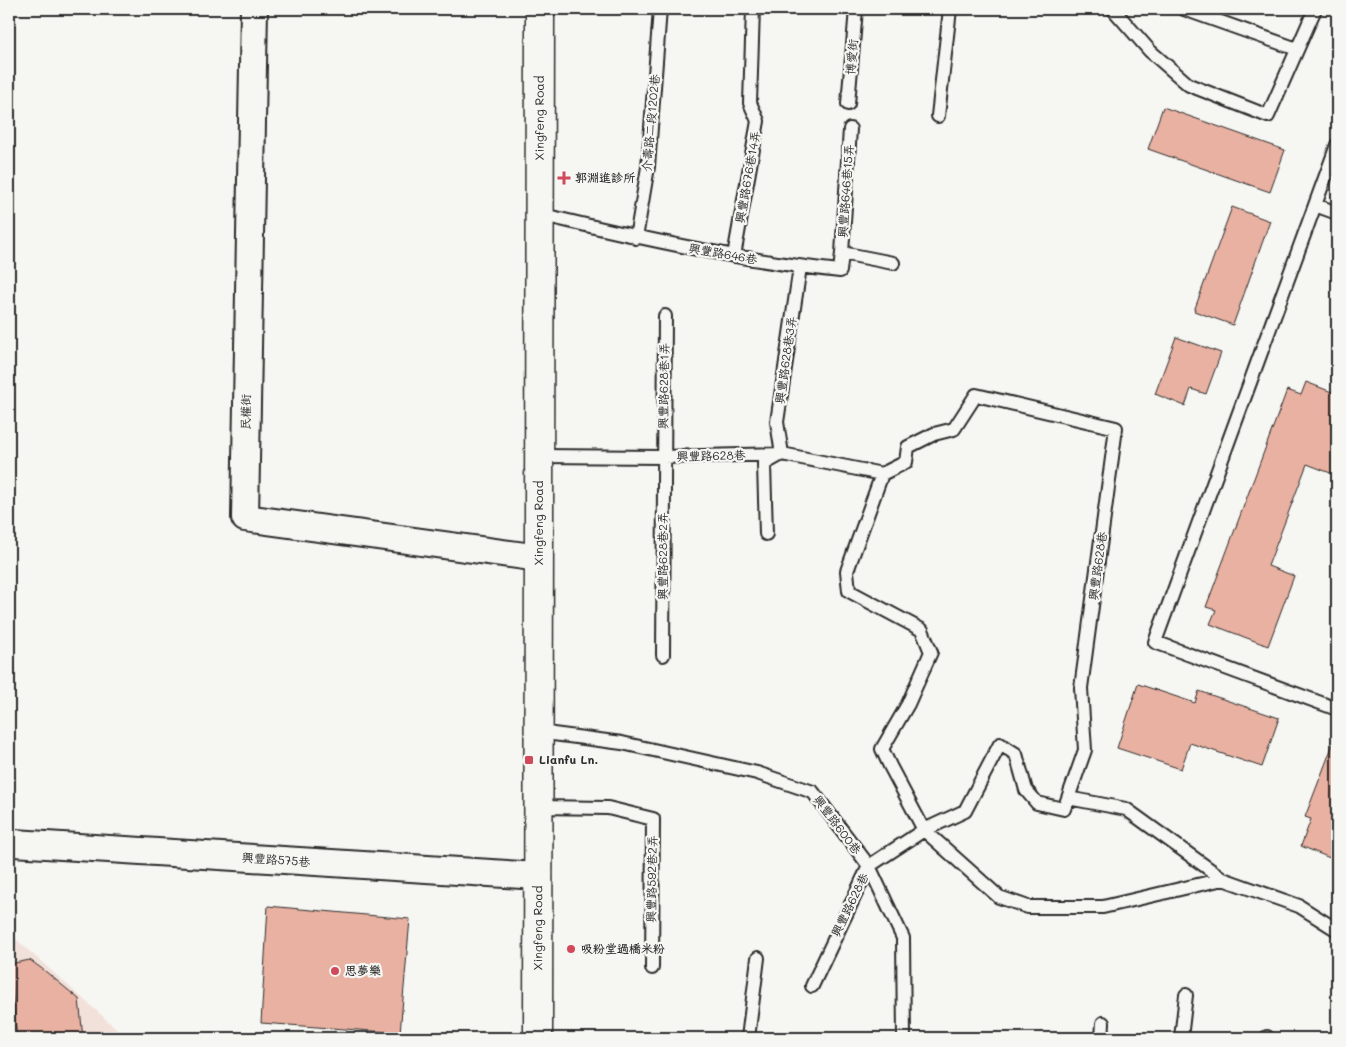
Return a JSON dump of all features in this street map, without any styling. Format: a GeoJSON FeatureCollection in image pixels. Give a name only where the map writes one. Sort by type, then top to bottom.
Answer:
{"type":"FeatureCollection","features":[{"type":"Feature","properties":{"kind":"main road","name":"Xingfeng Road"},"geometry":{"type":"LineString","coordinates":[[538,1038],[540,9]]}},
{"type":"Feature","properties":{"kind":"street","name":"民權街"},"geometry":{"type":"LineString","coordinates":[[254,9],[244,518],[538,558]]}},
{"type":"Feature","properties":{"kind":"street","name":"興豐路575巷"},"geometry":{"type":"LineString","coordinates":[[14,843],[538,876]]}},
{"type":"Feature","properties":{"kind":"lane","name":"介壽路二段1202巷"},"geometry":{"type":"LineString","coordinates":[[636,238],[648,167],[660,9]]}},
{"type":"Feature","properties":{"kind":"lane","name":"興豐路676巷14弄"},"geometry":{"type":"LineString","coordinates":[[734,256],[758,121],[750,103],[753,9]]}},
{"type":"Feature","properties":{"kind":"lane","name":"博愛街"},"geometry":{"type":"LineString","coordinates":[[848,104],[856,9]]}},
{"type":"Feature","properties":{"kind":"lane"},"geometry":{"type":"LineString","coordinates":[[938,116],[950,9]]}},
{"type":"Feature","properties":{"kind":"lane"},"geometry":{"type":"LineString","coordinates":[[1184,9],[1297,50]]}},
{"type":"Feature","properties":{"kind":"lane"},"geometry":{"type":"LineString","coordinates":[[1119,10],[1150,50],[1189,85],[1268,116],[1315,9]]}},
{"type":"Feature","properties":{"kind":"lane","name":"興豐路646巷15弄"},"geometry":{"type":"LineString","coordinates":[[842,253],[850,129]]}},
{"type":"Feature","properties":{"kind":"lane"},"geometry":{"type":"LineString","coordinates":[[1337,145],[1155,642],[1337,709]]}},
{"type":"Feature","properties":{"kind":"lane"},"geometry":{"type":"LineString","coordinates":[[1315,205],[1337,213]]}},
{"type":"Feature","properties":{"kind":"lane","name":"興豐路646巷"},"geometry":{"type":"LineString","coordinates":[[539,214],[636,238],[800,266],[840,271],[842,253]]}},
{"type":"Feature","properties":{"kind":"lane"},"geometry":{"type":"LineString","coordinates":[[842,253],[894,263]]}},
{"type":"Feature","properties":{"kind":"lane","name":"興豐路628巷3弄"},"geometry":{"type":"LineString","coordinates":[[782,454],[777,422],[800,266]]}},
{"type":"Feature","properties":{"kind":"lane","name":"興豐路628巷1弄"},"geometry":{"type":"LineString","coordinates":[[663,457],[665,316]]}},
{"type":"Feature","properties":{"kind":"lane","name":"興豐路628巷"},"geometry":{"type":"LineString","coordinates":[[539,456],[663,457],[782,454],[882,474],[906,462],[908,447],[934,434],[954,429],[976,395],[1116,428],[1081,688],[1085,750],[1064,809],[1037,803],[1026,790],[1016,754],[1000,744],[965,812],[924,830],[869,866],[812,986]]}},
{"type":"Feature","properties":{"kind":"lane"},"geometry":{"type":"LineString","coordinates":[[766,534],[764,464],[782,454]]}},
{"type":"Feature","properties":{"kind":"lane","name":"興豐路628巷2弄"},"geometry":{"type":"LineString","coordinates":[[662,655],[663,457]]}},
{"type":"Feature","properties":{"kind":"lane"},"geometry":{"type":"LineString","coordinates":[[882,474],[847,571],[849,591],[922,630],[932,652],[908,704],[882,749],[924,830],[998,897],[1028,907],[1103,908],[1223,879]]}},
{"type":"Feature","properties":{"kind":"lane","name":"興豐路600巷"},"geometry":{"type":"LineString","coordinates":[[538,732],[622,743],[757,773],[813,792],[869,866],[903,938],[904,1038]]}},
{"type":"Feature","properties":{"kind":"lane"},"geometry":{"type":"LineString","coordinates":[[1068,798],[1126,809],[1223,879],[1299,906],[1337,930]]}},
{"type":"Feature","properties":{"kind":"lane","name":"興豐路592巷2弄"},"geometry":{"type":"LineString","coordinates":[[538,807],[608,808],[653,819],[652,968]]}},
{"type":"Feature","properties":{"kind":"lane"},"geometry":{"type":"LineString","coordinates":[[748,1038],[758,958]]}},
{"type":"Feature","properties":{"kind":"lane"},"geometry":{"type":"LineString","coordinates":[[1182,1038],[1186,995]]}},
{"type":"Feature","properties":{"kind":"lane"},"geometry":{"type":"LineString","coordinates":[[1102,1038],[1103,1023]]}},
{"type":"Feature","properties":{"kind":"shaded area"},"geometry":{"type":"Polygon","coordinates":[[[9,933],[127,1038],[9,1038],[9,933]]]}},
{"type":"Feature","properties":{"kind":"building"},"geometry":{"type":"Polygon","coordinates":[[[1163,107],[1285,150],[1270,192],[1148,149],[1163,107]]]}},
{"type":"Feature","properties":{"kind":"building"},"geometry":{"type":"Polygon","coordinates":[[[1232,207],[1270,221],[1233,325],[1194,311],[1232,207]]]}},
{"type":"Feature","properties":{"kind":"building"},"geometry":{"type":"Polygon","coordinates":[[[1176,337],[1221,353],[1206,394],[1191,389],[1185,406],[1155,394],[1176,337]]]}},
{"type":"Feature","properties":{"kind":"building"},"geometry":{"type":"Polygon","coordinates":[[[1306,382],[1337,394],[1337,462],[1333,474],[1307,464],[1268,566],[1294,576],[1268,646],[1210,624],[1216,610],[1206,607],[1287,390],[1301,395],[1306,382]]]}},
{"type":"Feature","properties":{"kind":"building"},"geometry":{"type":"Polygon","coordinates":[[[1138,684],[1195,703],[1199,691],[1279,718],[1262,767],[1190,743],[1181,769],[1117,748],[1138,684]]]}},
{"type":"Feature","properties":{"kind":"building"},"geometry":{"type":"Polygon","coordinates":[[[1335,739],[1337,740],[1337,861],[1301,846],[1311,819],[1305,817],[1335,739]]]}},
{"type":"Feature","properties":{"kind":"building","name":"思夢樂"},"geometry":{"type":"Polygon","coordinates":[[[268,906],[410,919],[400,1033],[261,1023],[268,906]]]}},
{"type":"Feature","properties":{"kind":"building"},"geometry":{"type":"Polygon","coordinates":[[[30,960],[79,999],[83,1038],[17,1038],[9,964],[30,960]]]}},
{"type":"Feature","properties":{"kind":"place","name":"郭淵進診所"},"geometry":{"type":"Point","coordinates":[564,178]}},
{"type":"Feature","properties":{"kind":"place","name":"Lianfu Ln."},"geometry":{"type":"Point","coordinates":[529,760]}},
{"type":"Feature","properties":{"kind":"place","name":"吸粉堂過橋米粉"},"geometry":{"type":"Point","coordinates":[571,949]}},
{"type":"Feature","properties":{"kind":"place","name":"思夢樂"},"geometry":{"type":"Point","coordinates":[335,971]}}]}
